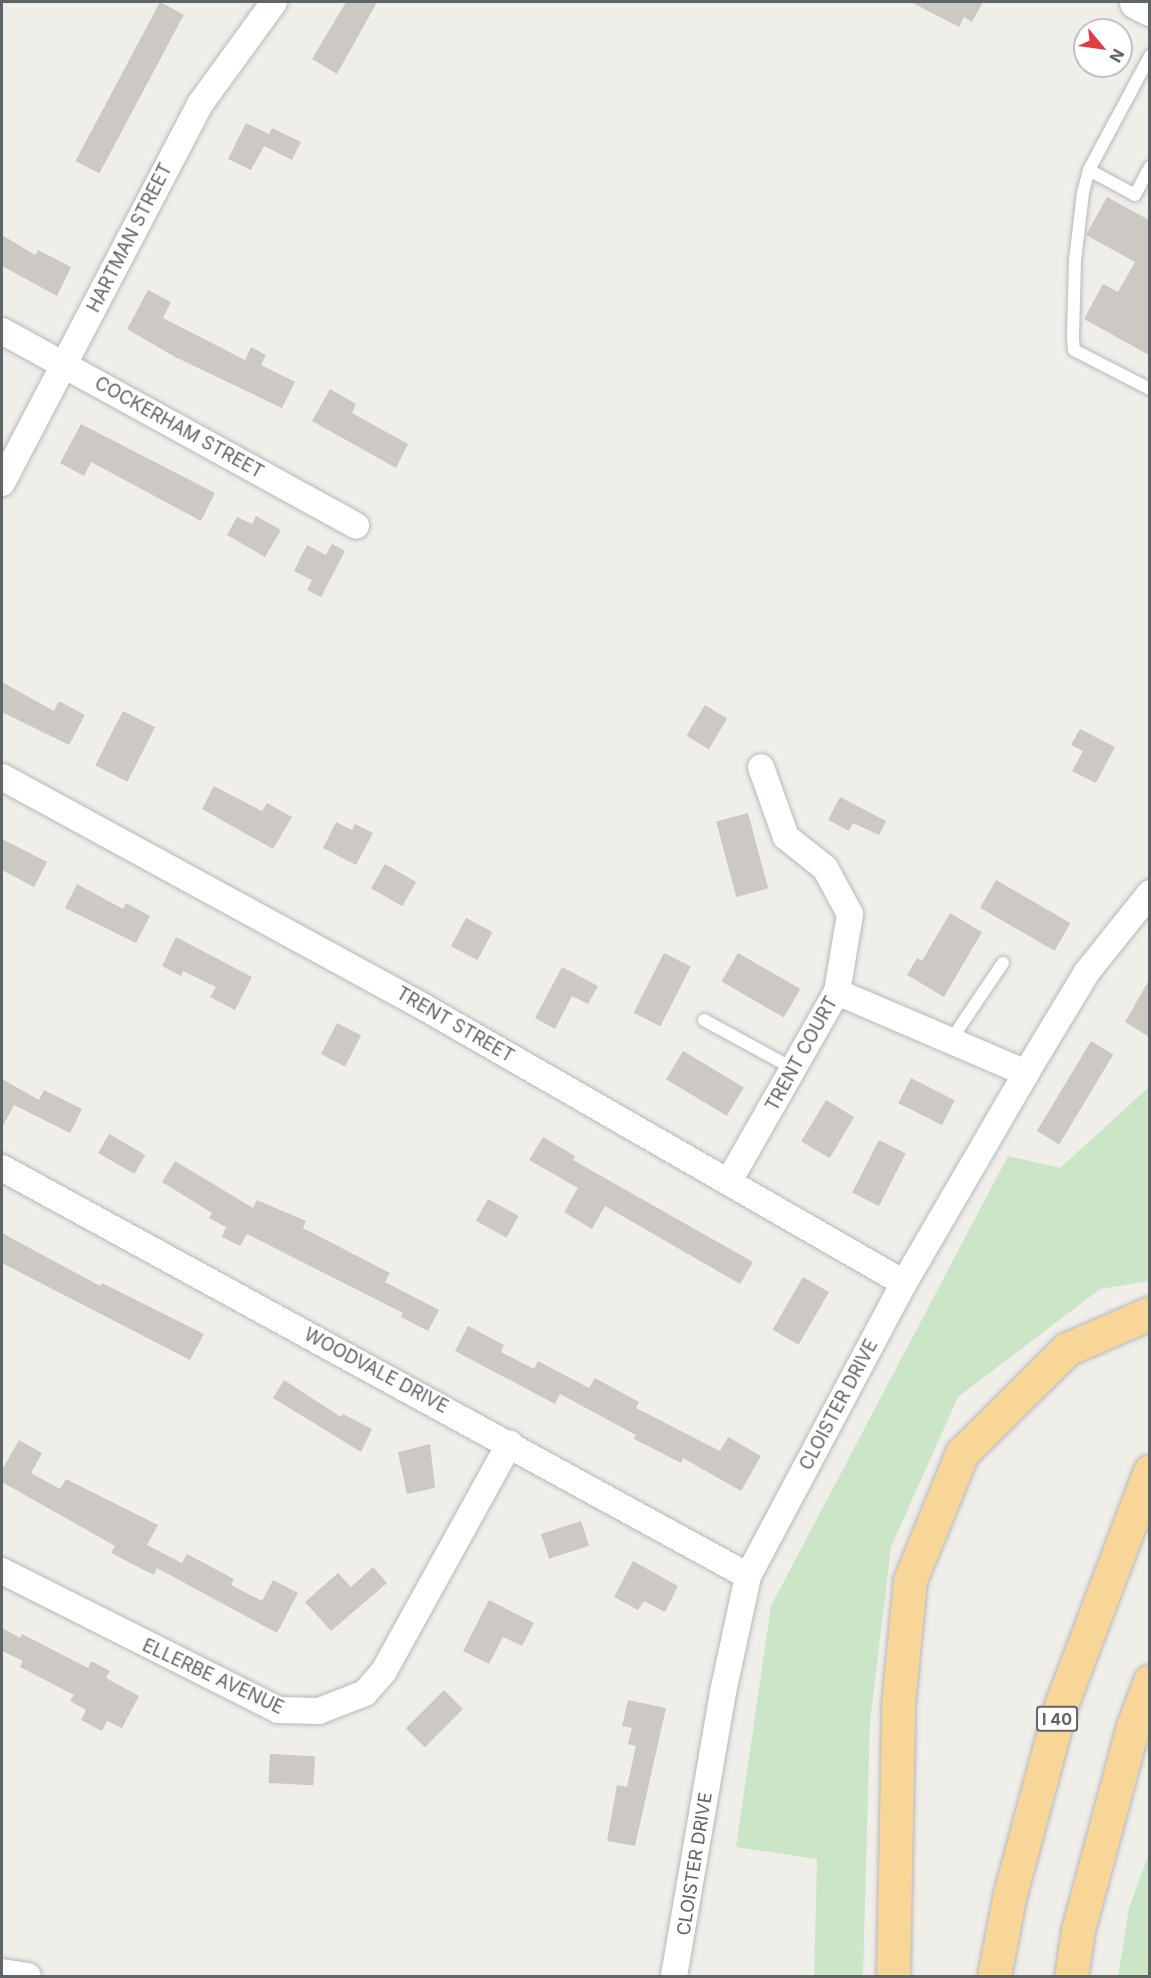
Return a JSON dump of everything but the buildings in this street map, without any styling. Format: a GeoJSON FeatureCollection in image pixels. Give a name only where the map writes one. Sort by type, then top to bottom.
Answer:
{"type":"FeatureCollection","features":[{"type":"Feature","properties":{"kind":"highway"},"geometry":{"type":"LineString","coordinates":[[893,1977],[898,1705],[910,1580],[962,1453],[1067,1349],[1149,1313]]}},
{"type":"Feature","properties":{"kind":"highway","name":"I 40"},"geometry":{"type":"LineString","coordinates":[[994,1977],[1010,1894],[1061,1704],[1149,1471]]}},
{"type":"Feature","properties":{"kind":"highway"},"geometry":{"type":"LineString","coordinates":[[1071,1977],[1078,1930],[1133,1726],[1149,1681]]}},
{"type":"Feature","properties":{"kind":"street","name":"HARTMAN STREET"},"geometry":{"type":"LineString","coordinates":[[2,483],[200,104],[274,2]]}},
{"type":"Feature","properties":{"kind":"street"},"geometry":{"type":"LineString","coordinates":[[1136,2],[1149,9]]}},
{"type":"Feature","properties":{"kind":"street","name":"COCKERHAM STREET"},"geometry":{"type":"LineString","coordinates":[[2,331],[356,526]]}},
{"type":"Feature","properties":{"kind":"street","name":"TRENT COURT"},"geometry":{"type":"LineString","coordinates":[[729,1181],[794,1069],[846,994],[850,914],[825,868],[786,837],[761,767]]}},
{"type":"Feature","properties":{"kind":"street","name":"TRENT STREET"},"geometry":{"type":"LineString","coordinates":[[2,777],[412,1000],[904,1283]]}},
{"type":"Feature","properties":{"kind":"street","name":"CLOISTER DRIVE"},"geometry":{"type":"LineString","coordinates":[[675,1977],[723,1692],[748,1576],[904,1283],[1026,1073],[1087,972],[1149,892]]}},
{"type":"Feature","properties":{"kind":"street"},"geometry":{"type":"LineString","coordinates":[[846,994],[1026,1073]]}},
{"type":"Feature","properties":{"kind":"street","name":"WOODVALE DRIVE"},"geometry":{"type":"LineString","coordinates":[[2,1168],[510,1443],[748,1576]]}},
{"type":"Feature","properties":{"kind":"street","name":"ELLERBE AVENUE"},"geometry":{"type":"LineString","coordinates":[[2,1571],[278,1710],[319,1711],[365,1693],[384,1671],[510,1443]]}},
{"type":"Feature","properties":{"kind":"street"},"geometry":{"type":"LineString","coordinates":[[2,1972],[28,1977]]}},
{"type":"Feature","properties":{"kind":"lane"},"geometry":{"type":"LineString","coordinates":[[1149,56],[1089,170],[1075,260],[1074,350],[1149,389]]}},
{"type":"Feature","properties":{"kind":"lane"},"geometry":{"type":"LineString","coordinates":[[1089,170],[1135,195],[1149,167]]}},
{"type":"Feature","properties":{"kind":"lane"},"geometry":{"type":"LineString","coordinates":[[951,1040],[1002,963]]}},
{"type":"Feature","properties":{"kind":"lane"},"geometry":{"type":"LineString","coordinates":[[704,1020],[794,1069]]}},
{"type":"Feature","properties":{"kind":"green space"},"geometry":{"type":"Polygon","coordinates":[[[1149,1087],[1149,1281],[1100,1289],[958,1397],[891,1547],[870,1722],[863,1976],[814,1976],[817,1859],[736,1847],[771,1606],[1008,1156],[1060,1168],[1149,1087]]]}},
{"type":"Feature","properties":{"kind":"green space"},"geometry":{"type":"Polygon","coordinates":[[[1149,1853],[1149,1976],[1118,1976],[1129,1908],[1149,1853]]]}}]}
